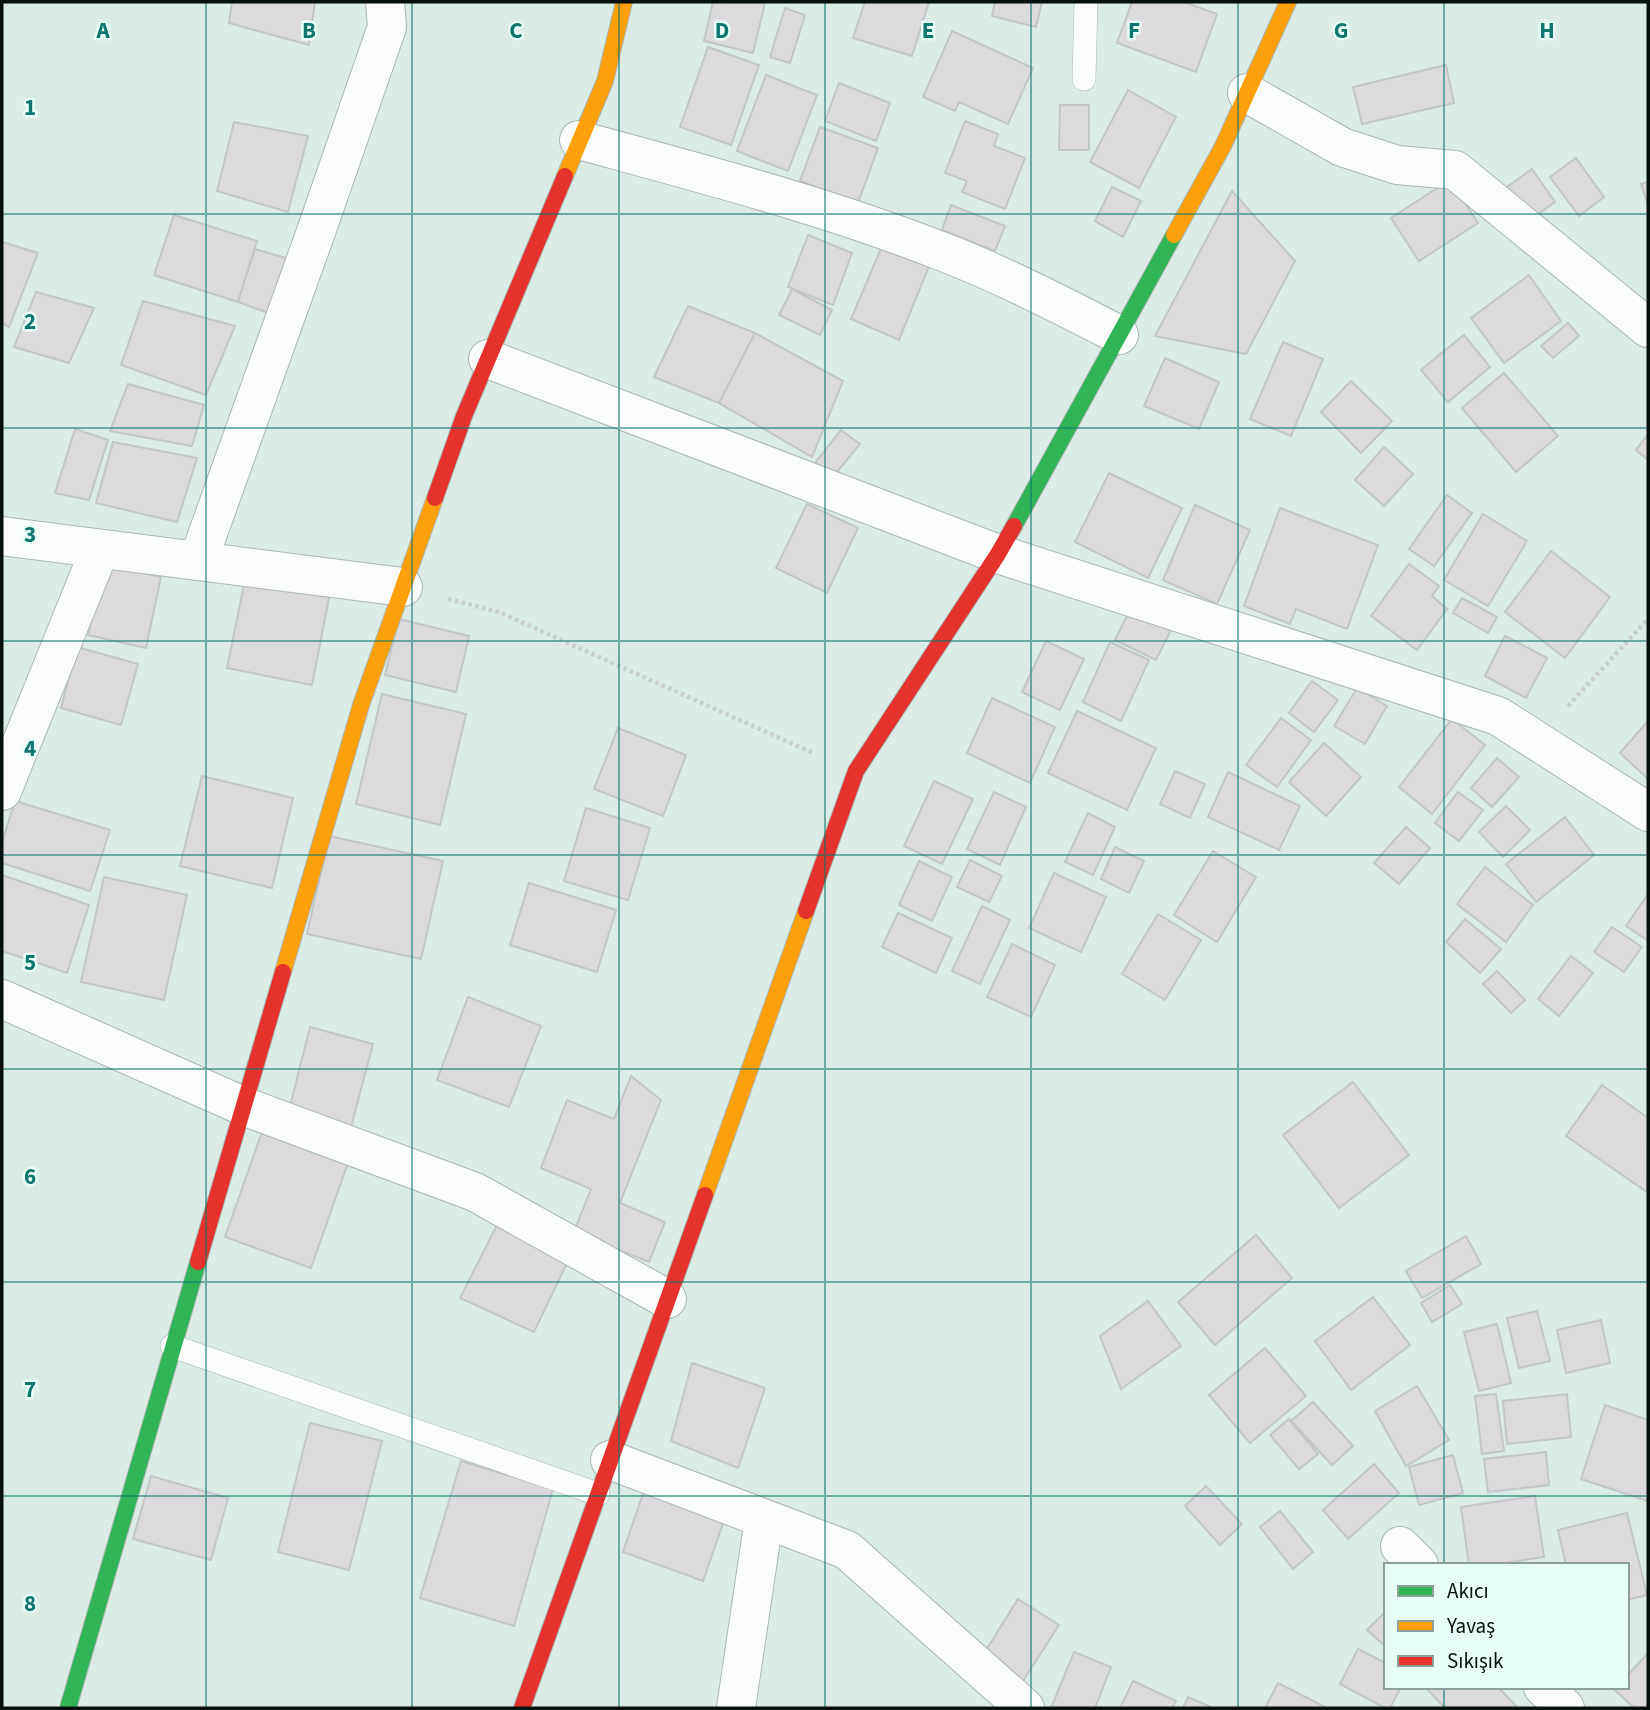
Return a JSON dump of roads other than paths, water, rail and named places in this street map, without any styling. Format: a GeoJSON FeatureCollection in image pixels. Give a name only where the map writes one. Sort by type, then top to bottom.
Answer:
{"type":"FeatureCollection","features":[{"type":"Feature","properties":{"kind":"street"},"geometry":{"type":"LineString","coordinates":[[198,561],[387,27],[385,2]]}},
{"type":"Feature","properties":{"kind":"street"},"geometry":{"type":"LineString","coordinates":[[68,1708],[361,705],[464,416],[605,81],[624,2]]}},
{"type":"Feature","properties":{"kind":"street"},"geometry":{"type":"LineString","coordinates":[[522,1708],[856,771],[998,554],[1223,146],[1288,2]]}},
{"type":"Feature","properties":{"kind":"street"},"geometry":{"type":"LineString","coordinates":[[1247,93],[1342,147],[1396,165],[1455,170],[1648,328]]}},
{"type":"Feature","properties":{"kind":"street"},"geometry":{"type":"LineString","coordinates":[[579,140],[691,170],[875,226],[1035,291],[1119,334]]}},
{"type":"Feature","properties":{"kind":"street"},"geometry":{"type":"LineString","coordinates":[[488,359],[998,554],[1498,716],[1648,812]]}},
{"type":"Feature","properties":{"kind":"street"},"geometry":{"type":"LineString","coordinates":[[2,537],[403,587]]}},
{"type":"Feature","properties":{"kind":"street"},"geometry":{"type":"LineString","coordinates":[[2,791],[100,549]]}},
{"type":"Feature","properties":{"kind":"street"},"geometry":{"type":"LineString","coordinates":[[2,999],[243,1105],[475,1192],[667,1299]]}},
{"type":"Feature","properties":{"kind":"street"},"geometry":{"type":"LineString","coordinates":[[604,1477],[764,1519],[846,1550],[1025,1708]]}},
{"type":"Feature","properties":{"kind":"street"},"geometry":{"type":"LineString","coordinates":[[736,1708],[764,1519]]}},
{"type":"Feature","properties":{"kind":"street"},"geometry":{"type":"LineString","coordinates":[[1546,1689],[1565,1708]]}},
{"type":"Feature","properties":{"kind":"lane"},"geometry":{"type":"LineString","coordinates":[[1084,79],[1086,2]]}},
{"type":"Feature","properties":{"kind":"lane"},"geometry":{"type":"LineString","coordinates":[[172,1346],[604,1477]]}}]}
